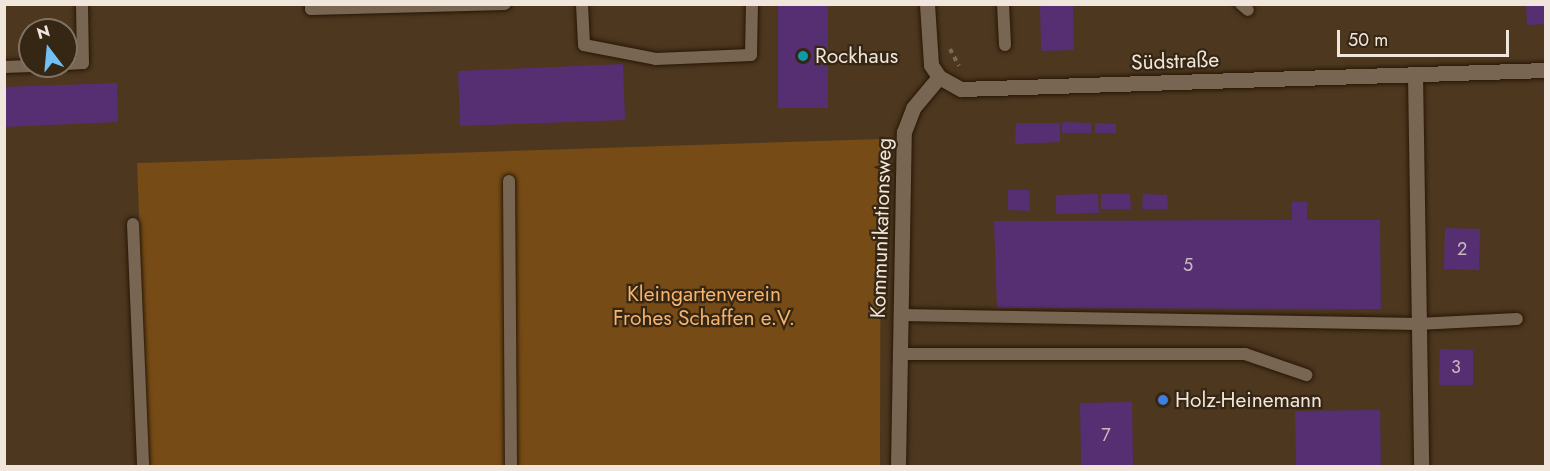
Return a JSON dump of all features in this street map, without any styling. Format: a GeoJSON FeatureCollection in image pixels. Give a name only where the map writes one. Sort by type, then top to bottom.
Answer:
{"type":"FeatureCollection","features":[{"type":"Feature","properties":{"kind":"street"},"geometry":{"type":"LineString","coordinates":[[927,4],[927,46],[939,78]]}},
{"type":"Feature","properties":{"kind":"street","name":"Südstraße"},"geometry":{"type":"LineString","coordinates":[[939,78],[961,89],[1545,70]]}},
{"type":"Feature","properties":{"kind":"street"},"geometry":{"type":"LineString","coordinates":[[1415,74],[1417,324],[1421,466]]}},
{"type":"Feature","properties":{"kind":"street","name":"Kommunikationsweg"},"geometry":{"type":"LineString","coordinates":[[898,466],[904,132],[913,108],[939,78]]}},
{"type":"Feature","properties":{"kind":"lane"},"geometry":{"type":"LineString","coordinates":[[78,63],[83,63],[82,4]]}},
{"type":"Feature","properties":{"kind":"lane"},"geometry":{"type":"LineString","coordinates":[[311,4],[311,9],[506,4]]}},
{"type":"Feature","properties":{"kind":"lane"},"geometry":{"type":"LineString","coordinates":[[582,4],[584,45],[656,59],[751,55],[752,4]]}},
{"type":"Feature","properties":{"kind":"lane"},"geometry":{"type":"LineString","coordinates":[[1003,4],[1005,45]]}},
{"type":"Feature","properties":{"kind":"lane"},"geometry":{"type":"LineString","coordinates":[[509,181],[511,466]]}},
{"type":"Feature","properties":{"kind":"lane"},"geometry":{"type":"LineString","coordinates":[[133,224],[143,466]]}},
{"type":"Feature","properties":{"kind":"lane"},"geometry":{"type":"LineString","coordinates":[[900,315],[1417,324],[1517,319]]}},
{"type":"Feature","properties":{"kind":"lane"},"geometry":{"type":"LineString","coordinates":[[899,354],[1245,354],[1306,375]]}},
{"type":"Feature","properties":{"kind":"shaded area"},"geometry":{"type":"Polygon","coordinates":[[[4,5],[1545,5],[1545,466],[880,466],[881,140],[137,163],[148,466],[5,466],[4,5]]]}},
{"type":"Feature","properties":{"kind":"green space","name":"Kleingartenverein Frohes Schaffen e.V."},"geometry":{"type":"Polygon","coordinates":[[[881,139],[880,466],[148,466],[137,163],[881,139]]]}},
{"type":"Feature","properties":{"kind":"building","name":"Rockhaus"},"geometry":{"type":"Polygon","coordinates":[[[778,4],[828,4],[828,108],[778,108],[778,4]]]}},
{"type":"Feature","properties":{"kind":"building"},"geometry":{"type":"Polygon","coordinates":[[[1040,4],[1073,4],[1074,50],[1041,51],[1040,4]]]}},
{"type":"Feature","properties":{"kind":"building"},"geometry":{"type":"Polygon","coordinates":[[[1526,4],[1546,4],[1546,24],[1527,25],[1526,4]]]}},
{"type":"Feature","properties":{"kind":"building"},"geometry":{"type":"Polygon","coordinates":[[[623,64],[625,120],[460,126],[458,71],[623,64]]]}},
{"type":"Feature","properties":{"kind":"building"},"geometry":{"type":"Polygon","coordinates":[[[117,83],[118,122],[4,127],[4,87],[117,83]]]}},
{"type":"Feature","properties":{"kind":"building"},"geometry":{"type":"Polygon","coordinates":[[[1062,122],[1091,123],[1091,133],[1062,133],[1062,122]]]}},
{"type":"Feature","properties":{"kind":"building"},"geometry":{"type":"Polygon","coordinates":[[[1016,123],[1060,123],[1060,142],[1015,144],[1016,123]]]}},
{"type":"Feature","properties":{"kind":"building"},"geometry":{"type":"Polygon","coordinates":[[[1095,123],[1116,124],[1116,133],[1095,133],[1095,123]]]}},
{"type":"Feature","properties":{"kind":"building"},"geometry":{"type":"Polygon","coordinates":[[[1008,190],[1029,190],[1030,211],[1008,210],[1008,190]]]}},
{"type":"Feature","properties":{"kind":"building"},"geometry":{"type":"Polygon","coordinates":[[[1098,194],[1099,213],[1056,214],[1056,195],[1098,194]]]}},
{"type":"Feature","properties":{"kind":"building"},"geometry":{"type":"Polygon","coordinates":[[[1101,194],[1130,194],[1131,209],[1101,209],[1101,194]]]}},
{"type":"Feature","properties":{"kind":"building"},"geometry":{"type":"Polygon","coordinates":[[[1143,194],[1167,195],[1168,209],[1142,209],[1143,194]]]}},
{"type":"Feature","properties":{"kind":"building"},"geometry":{"type":"Polygon","coordinates":[[[1292,202],[1307,202],[1307,220],[1380,220],[1381,309],[997,308],[994,221],[1292,220],[1292,202]]]}},
{"type":"Feature","properties":{"kind":"building"},"geometry":{"type":"Polygon","coordinates":[[[1445,228],[1480,229],[1479,270],[1444,269],[1445,228]]]}},
{"type":"Feature","properties":{"kind":"building"},"geometry":{"type":"Polygon","coordinates":[[[1440,349],[1473,350],[1473,385],[1439,385],[1440,349]]]}},
{"type":"Feature","properties":{"kind":"building"},"geometry":{"type":"Polygon","coordinates":[[[1132,402],[1133,466],[1081,466],[1080,403],[1132,402]]]}},
{"type":"Feature","properties":{"kind":"building"},"geometry":{"type":"Polygon","coordinates":[[[1380,410],[1381,466],[1296,466],[1295,411],[1380,410]]]}},
{"type":"Feature","properties":{"kind":"place","name":"Rockhaus"},"geometry":{"type":"Point","coordinates":[803,56]}},
{"type":"Feature","properties":{"kind":"place","name":"Holz-Heinemann"},"geometry":{"type":"Point","coordinates":[1163,400]}}]}
